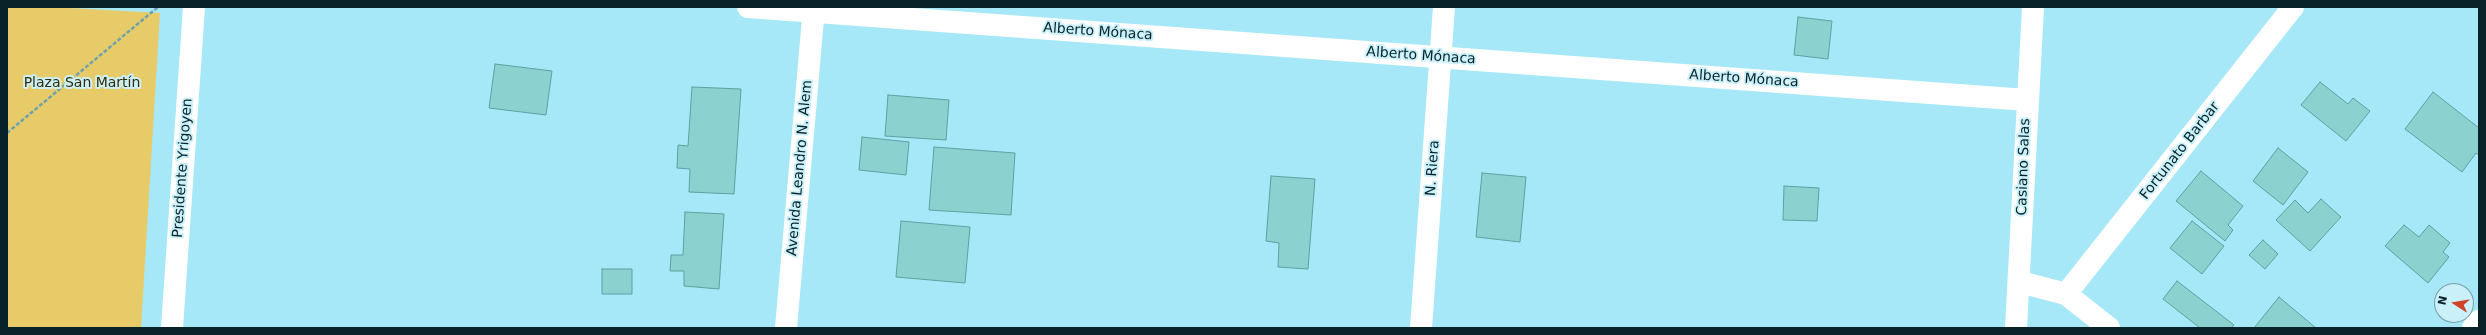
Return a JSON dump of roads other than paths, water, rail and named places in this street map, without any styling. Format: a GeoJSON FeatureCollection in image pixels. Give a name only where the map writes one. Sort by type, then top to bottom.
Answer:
{"type":"FeatureCollection","features":[{"type":"Feature","properties":{"kind":"street","name":"Presidente Yrigoyen"},"geometry":{"type":"LineString","coordinates":[[172,328],[194,7]]}},
{"type":"Feature","properties":{"kind":"street","name":"Alberto Mónaca"},"geometry":{"type":"LineString","coordinates":[[748,7],[814,9],[2027,100]]}},
{"type":"Feature","properties":{"kind":"street","name":"N. Riera"},"geometry":{"type":"LineString","coordinates":[[1422,328],[1444,7]]}},
{"type":"Feature","properties":{"kind":"street","name":"Casiano Salas"},"geometry":{"type":"LineString","coordinates":[[2016,328],[2020,282],[2027,100],[2033,7]]}},
{"type":"Feature","properties":{"kind":"street","name":"Fortunato Barbar"},"geometry":{"type":"LineString","coordinates":[[2066,294],[2293,7]]}},
{"type":"Feature","properties":{"kind":"street","name":"Avenida Leandro N. Alem"},"geometry":{"type":"LineString","coordinates":[[786,328],[814,9]]}},
{"type":"Feature","properties":{"kind":"street"},"geometry":{"type":"LineString","coordinates":[[2020,282],[2066,294],[2109,328]]}},
{"type":"Feature","properties":{"kind":"street"},"geometry":{"type":"LineString","coordinates":[[2473,328],[2479,321]]}},
{"type":"Feature","properties":{"kind":"park label","name":"Plaza San Martín"},"geometry":{"type":"Point","coordinates":[82,83]}}]}
